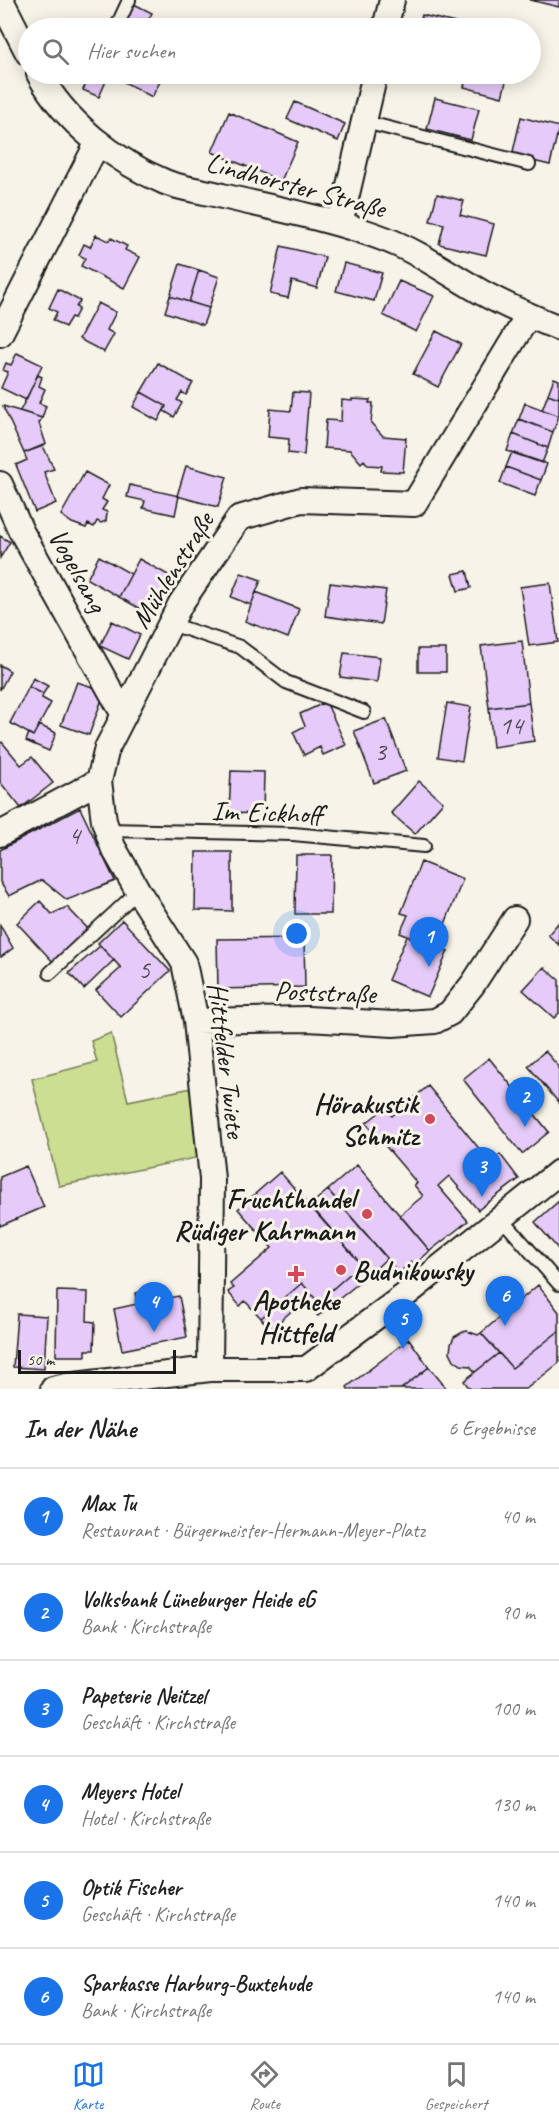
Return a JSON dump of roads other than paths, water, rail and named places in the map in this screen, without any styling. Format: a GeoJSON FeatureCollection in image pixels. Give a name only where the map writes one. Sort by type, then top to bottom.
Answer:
{"type":"FeatureCollection","features":[{"type":"Feature","properties":{"kind":"street"},"geometry":{"type":"LineString","coordinates":[[1,0],[18,33]]}},
{"type":"Feature","properties":{"kind":"street"},"geometry":{"type":"LineString","coordinates":[[388,18],[392,0]]}},
{"type":"Feature","properties":{"kind":"street","name":"Lindhorster Straße"},"geometry":{"type":"LineString","coordinates":[[46,84],[69,115],[98,142],[133,166],[166,183],[340,224],[387,240],[528,316],[559,328]]}},
{"type":"Feature","properties":{"kind":"street"},"geometry":{"type":"LineString","coordinates":[[340,224],[373,84]]}},
{"type":"Feature","properties":{"kind":"street"},"geometry":{"type":"LineString","coordinates":[[0,334],[98,142]]}},
{"type":"Feature","properties":{"kind":"street","name":"Mühlenstraße"},"geometry":{"type":"LineString","coordinates":[[99,781],[107,748],[181,603],[239,518],[301,501],[414,504],[528,316]]}},
{"type":"Feature","properties":{"kind":"street","name":"Vogelsang"},"geometry":{"type":"LineString","coordinates":[[0,484],[21,531],[124,715]]}},
{"type":"Feature","properties":{"kind":"street"},"geometry":{"type":"LineString","coordinates":[[0,834],[99,781]]}},
{"type":"Feature","properties":{"kind":"street","name":"Hittfelder Twiete"},"geometry":{"type":"LineString","coordinates":[[99,781],[104,821],[113,846],[138,891],[184,963],[196,1021],[212,1179],[210,1369]]}},
{"type":"Feature","properties":{"kind":"street","name":"Poststraße"},"geometry":{"type":"LineString","coordinates":[[196,1021],[308,1019],[412,1024],[435,1021],[450,1014],[473,984],[514,918]]}},
{"type":"Feature","properties":{"kind":"street"},"geometry":{"type":"LineString","coordinates":[[53,1389],[210,1369],[306,1369],[502,1219],[559,1172]]}},
{"type":"Feature","properties":{"kind":"lane"},"geometry":{"type":"LineString","coordinates":[[121,18],[129,0]]}},
{"type":"Feature","properties":{"kind":"lane"},"geometry":{"type":"LineString","coordinates":[[364,122],[529,164]]}},
{"type":"Feature","properties":{"kind":"lane"},"geometry":{"type":"LineString","coordinates":[[171,624],[240,647],[286,682],[364,712]]}},
{"type":"Feature","properties":{"kind":"lane","name":"Im Eickhoff"},"geometry":{"type":"LineString","coordinates":[[107,830],[293,834],[424,846]]}},
{"type":"Feature","properties":{"kind":"lane"},"geometry":{"type":"LineString","coordinates":[[50,974],[138,891]]}},
{"type":"Feature","properties":{"kind":"lane"},"geometry":{"type":"LineString","coordinates":[[502,1219],[559,1284]]}},
{"type":"Feature","properties":{"kind":"place","name":"Max Tu"},"geometry":{"type":"Point","coordinates":[429,967]}},
{"type":"Feature","properties":{"kind":"place","name":"Hörakustik Schmitz"},"geometry":{"type":"Point","coordinates":[430,1119]}},
{"type":"Feature","properties":{"kind":"place","name":"Volksbank Lüneburger Heide eG"},"geometry":{"type":"Point","coordinates":[525,1127]}},
{"type":"Feature","properties":{"kind":"place","name":"Papeterie Neitzel"},"geometry":{"type":"Point","coordinates":[482,1197]}},
{"type":"Feature","properties":{"kind":"place","name":"Fruchthandel Rüdiger Kahrmann"},"geometry":{"type":"Point","coordinates":[367,1214]}},
{"type":"Feature","properties":{"kind":"place","name":"Budnikowsky"},"geometry":{"type":"Point","coordinates":[341,1270]}},
{"type":"Feature","properties":{"kind":"place","name":"Apotheke Hittfeld"},"geometry":{"type":"Point","coordinates":[296,1274]}},
{"type":"Feature","properties":{"kind":"place","name":"Sparkasse Harburg-Buxtehude"},"geometry":{"type":"Point","coordinates":[505,1326]}},
{"type":"Feature","properties":{"kind":"place","name":"Meyers Hotel"},"geometry":{"type":"Point","coordinates":[154,1332]}},
{"type":"Feature","properties":{"kind":"place","name":"Optik Fischer"},"geometry":{"type":"Point","coordinates":[403,1349]}}]}
